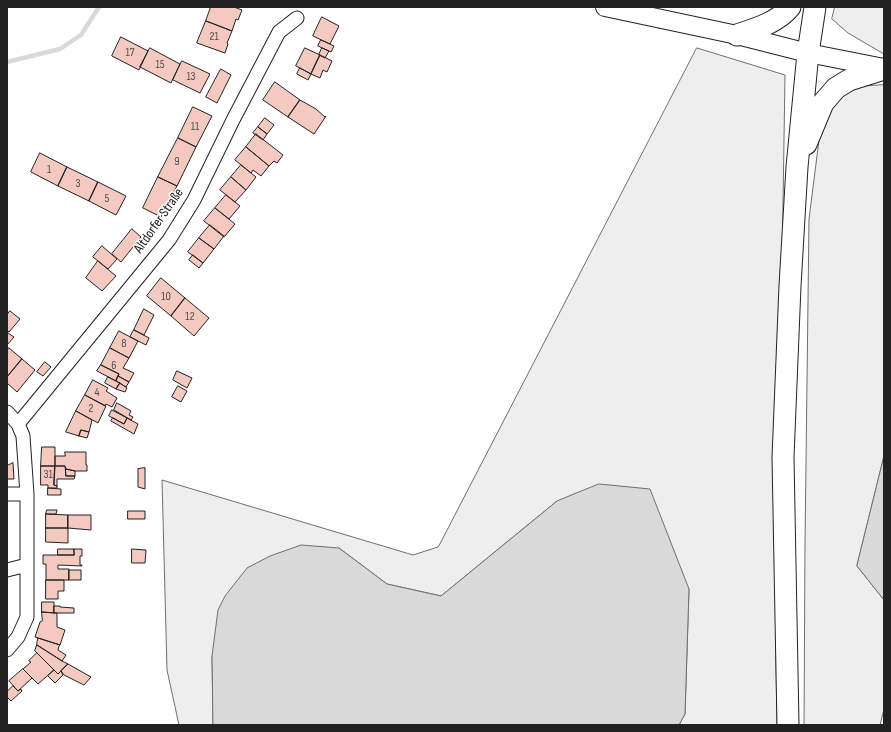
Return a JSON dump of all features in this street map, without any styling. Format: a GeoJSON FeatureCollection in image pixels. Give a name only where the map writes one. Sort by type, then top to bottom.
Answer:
{"type":"FeatureCollection","features":[{"type":"Feature","properties":{"kind":"main road"},"geometry":{"type":"LineString","coordinates":[[605,7],[737,35],[808,53],[884,68]]}},
{"type":"Feature","properties":{"kind":"main road"},"geometry":{"type":"LineString","coordinates":[[737,35],[775,20],[790,7]]}},
{"type":"Feature","properties":{"kind":"main road"},"geometry":{"type":"LineString","coordinates":[[788,725],[783,457],[797,167],[808,53],[815,7]]}},
{"type":"Feature","properties":{"kind":"main road"},"geometry":{"type":"LineString","coordinates":[[797,167],[823,103],[836,88],[849,80],[884,68]]}},
{"type":"Feature","properties":{"kind":"street","name":"Altdorfer Straße"},"geometry":{"type":"LineString","coordinates":[[18,424],[169,240],[194,200],[233,120],[279,32],[297,18]]}},
{"type":"Feature","properties":{"kind":"street"},"geometry":{"type":"LineString","coordinates":[[7,412],[18,424],[23,436],[27,494],[27,617],[18,637],[7,650]]}},
{"type":"Feature","properties":{"kind":"street"},"geometry":{"type":"LineString","coordinates":[[7,494],[27,494]]}},
{"type":"Feature","properties":{"kind":"street"},"geometry":{"type":"LineString","coordinates":[[7,570],[27,565]]}},
{"type":"Feature","properties":{"kind":"shaded area"},"geometry":{"type":"Polygon","coordinates":[[[835,7],[884,7],[884,54],[848,33],[832,19],[835,7]]]}},
{"type":"Feature","properties":{"kind":"shaded area"},"geometry":{"type":"Polygon","coordinates":[[[697,48],[785,75],[776,661],[777,725],[679,725],[685,714],[689,589],[557,501],[441,596],[387,584],[339,548],[212,656],[213,725],[179,725],[167,670],[162,480],[413,555],[438,547],[697,48]]]}},
{"type":"Feature","properties":{"kind":"shaded area"},"geometry":{"type":"Polygon","coordinates":[[[884,85],[884,456],[857,566],[884,600],[884,709],[880,725],[804,725],[809,219],[820,132],[835,99],[849,90],[865,86],[884,85]]]}},
{"type":"Feature","properties":{"kind":"shaded area"},"geometry":{"type":"Polygon","coordinates":[[[884,456],[884,600],[857,566],[884,456]]]}},
{"type":"Feature","properties":{"kind":"shaded area"},"geometry":{"type":"Polygon","coordinates":[[[599,484],[650,489],[689,589],[685,714],[679,725],[213,725],[212,656],[218,610],[225,596],[247,568],[270,556],[301,545],[339,548],[387,584],[441,596],[557,501],[599,484]]]}},
{"type":"Feature","properties":{"kind":"building"},"geometry":{"type":"Polygon","coordinates":[[[211,7],[234,7],[242,10],[238,20],[236,19],[232,31],[206,21],[211,7]]]}},
{"type":"Feature","properties":{"kind":"building"},"geometry":{"type":"Polygon","coordinates":[[[322,17],[339,26],[330,44],[313,36],[322,17]]]}},
{"type":"Feature","properties":{"kind":"building"},"geometry":{"type":"Polygon","coordinates":[[[206,21],[232,31],[225,53],[197,43],[206,21]]]}},
{"type":"Feature","properties":{"kind":"building"},"geometry":{"type":"Polygon","coordinates":[[[121,37],[148,51],[139,70],[112,56],[121,37]]]}},
{"type":"Feature","properties":{"kind":"building"},"geometry":{"type":"Polygon","coordinates":[[[321,40],[334,46],[331,52],[318,46],[321,40]]]}},
{"type":"Feature","properties":{"kind":"building"},"geometry":{"type":"Polygon","coordinates":[[[150,48],[180,64],[171,83],[140,67],[150,48]]]}},
{"type":"Feature","properties":{"kind":"building"},"geometry":{"type":"Polygon","coordinates":[[[305,48],[320,55],[311,74],[296,66],[305,48]]]}},
{"type":"Feature","properties":{"kind":"building"},"geometry":{"type":"Polygon","coordinates":[[[322,48],[329,51],[325,58],[319,55],[322,48]]]}},
{"type":"Feature","properties":{"kind":"building"},"geometry":{"type":"Polygon","coordinates":[[[320,55],[332,61],[327,72],[323,70],[320,78],[311,74],[320,55]]]}},
{"type":"Feature","properties":{"kind":"building"},"geometry":{"type":"Polygon","coordinates":[[[182,61],[210,74],[200,93],[173,80],[182,61]]]}},
{"type":"Feature","properties":{"kind":"building"},"geometry":{"type":"Polygon","coordinates":[[[300,68],[311,74],[308,80],[297,74],[300,68]]]}},
{"type":"Feature","properties":{"kind":"building"},"geometry":{"type":"Polygon","coordinates":[[[221,69],[231,75],[217,103],[206,97],[221,69]]]}},
{"type":"Feature","properties":{"kind":"building"},"geometry":{"type":"Polygon","coordinates":[[[275,82],[300,100],[288,117],[263,100],[275,82]]]}},
{"type":"Feature","properties":{"kind":"building"},"geometry":{"type":"Polygon","coordinates":[[[300,100],[316,109],[325,117],[326,116],[314,134],[288,117],[300,100]]]}},
{"type":"Feature","properties":{"kind":"building"},"geometry":{"type":"Polygon","coordinates":[[[193,107],[212,116],[196,147],[178,138],[193,107]]]}},
{"type":"Feature","properties":{"kind":"building"},"geometry":{"type":"Polygon","coordinates":[[[265,118],[274,125],[267,134],[258,127],[265,118]]]}},
{"type":"Feature","properties":{"kind":"building"},"geometry":{"type":"Polygon","coordinates":[[[258,127],[267,134],[263,140],[253,133],[258,127]]]}},
{"type":"Feature","properties":{"kind":"building"},"geometry":{"type":"Polygon","coordinates":[[[256,134],[283,155],[277,163],[274,161],[269,166],[246,147],[256,134]]]}},
{"type":"Feature","properties":{"kind":"building"},"geometry":{"type":"Polygon","coordinates":[[[178,138],[196,147],[177,186],[158,177],[178,138]]]}},
{"type":"Feature","properties":{"kind":"building"},"geometry":{"type":"Polygon","coordinates":[[[246,147],[269,166],[261,176],[253,170],[251,173],[235,160],[246,147]]]}},
{"type":"Feature","properties":{"kind":"building"},"geometry":{"type":"Polygon","coordinates":[[[40,153],[67,167],[58,186],[31,172],[40,153]]]}},
{"type":"Feature","properties":{"kind":"building"},"geometry":{"type":"Polygon","coordinates":[[[241,165],[256,177],[246,190],[231,177],[241,165]]]}},
{"type":"Feature","properties":{"kind":"building"},"geometry":{"type":"Polygon","coordinates":[[[67,167],[98,182],[89,201],[58,186],[67,167]]]}},
{"type":"Feature","properties":{"kind":"building"},"geometry":{"type":"Polygon","coordinates":[[[158,177],[177,186],[161,217],[143,208],[158,177]]]}},
{"type":"Feature","properties":{"kind":"building"},"geometry":{"type":"Polygon","coordinates":[[[231,177],[246,190],[235,202],[220,190],[231,177]]]}},
{"type":"Feature","properties":{"kind":"building"},"geometry":{"type":"Polygon","coordinates":[[[98,182],[126,196],[116,215],[89,201],[98,182]]]}},
{"type":"Feature","properties":{"kind":"building"},"geometry":{"type":"Polygon","coordinates":[[[226,195],[240,206],[229,219],[215,208],[226,195]]]}},
{"type":"Feature","properties":{"kind":"building"},"geometry":{"type":"Polygon","coordinates":[[[215,208],[235,224],[224,237],[204,221],[215,208]]]}},
{"type":"Feature","properties":{"kind":"building"},"geometry":{"type":"Polygon","coordinates":[[[210,225],[224,236],[214,249],[199,238],[210,225]]]}},
{"type":"Feature","properties":{"kind":"building"},"geometry":{"type":"Polygon","coordinates":[[[132,229],[141,237],[121,262],[112,254],[132,229]]]}},
{"type":"Feature","properties":{"kind":"building"},"geometry":{"type":"Polygon","coordinates":[[[199,238],[214,249],[203,263],[188,252],[199,238]]]}},
{"type":"Feature","properties":{"kind":"building"},"geometry":{"type":"Polygon","coordinates":[[[102,246],[117,259],[108,269],[93,257],[102,246]]]}},
{"type":"Feature","properties":{"kind":"building"},"geometry":{"type":"Polygon","coordinates":[[[193,255],[203,263],[199,268],[189,260],[193,255]]]}},
{"type":"Feature","properties":{"kind":"building"},"geometry":{"type":"Polygon","coordinates":[[[98,261],[116,276],[102,291],[86,278],[98,261]]]}},
{"type":"Feature","properties":{"kind":"building"},"geometry":{"type":"Polygon","coordinates":[[[161,278],[185,298],[171,316],[147,296],[161,278]]]}},
{"type":"Feature","properties":{"kind":"building"},"geometry":{"type":"Polygon","coordinates":[[[185,298],[209,318],[194,336],[171,316],[185,298]]]}},
{"type":"Feature","properties":{"kind":"building"},"geometry":{"type":"Polygon","coordinates":[[[144,309],[154,315],[144,335],[134,330],[144,309]]]}},
{"type":"Feature","properties":{"kind":"building"},"geometry":{"type":"Polygon","coordinates":[[[10,311],[20,319],[9,332],[7,330],[7,315],[10,311]]]}},
{"type":"Feature","properties":{"kind":"building"},"geometry":{"type":"Polygon","coordinates":[[[134,330],[149,338],[146,345],[130,337],[134,330]]]}},
{"type":"Feature","properties":{"kind":"building"},"geometry":{"type":"Polygon","coordinates":[[[119,331],[138,341],[129,358],[110,348],[119,331]]]}},
{"type":"Feature","properties":{"kind":"building"},"geometry":{"type":"Polygon","coordinates":[[[8,333],[14,337],[7,345],[7,334],[8,333]]]}},
{"type":"Feature","properties":{"kind":"building"},"geometry":{"type":"Polygon","coordinates":[[[9,348],[22,359],[7,377],[7,351],[9,348]]]}},
{"type":"Feature","properties":{"kind":"building"},"geometry":{"type":"Polygon","coordinates":[[[110,348],[129,358],[123,368],[134,373],[129,382],[118,376],[119,374],[101,365],[110,348]]]}},
{"type":"Feature","properties":{"kind":"building"},"geometry":{"type":"Polygon","coordinates":[[[22,359],[35,370],[17,392],[7,383],[7,377],[22,359]]]}},
{"type":"Feature","properties":{"kind":"building"},"geometry":{"type":"Polygon","coordinates":[[[45,362],[51,367],[43,376],[37,372],[45,362]]]}},
{"type":"Feature","properties":{"kind":"building"},"geometry":{"type":"Polygon","coordinates":[[[101,365],[119,374],[116,381],[97,371],[101,365]]]}},
{"type":"Feature","properties":{"kind":"building"},"geometry":{"type":"Polygon","coordinates":[[[177,371],[192,378],[187,388],[173,380],[177,371]]]}},
{"type":"Feature","properties":{"kind":"building"},"geometry":{"type":"Polygon","coordinates":[[[118,376],[129,382],[126,387],[116,381],[118,376]]]}},
{"type":"Feature","properties":{"kind":"building"},"geometry":{"type":"Polygon","coordinates":[[[108,377],[120,383],[116,389],[105,383],[108,377]]]}},
{"type":"Feature","properties":{"kind":"building"},"geometry":{"type":"Polygon","coordinates":[[[93,380],[108,388],[106,391],[117,398],[112,407],[106,404],[105,406],[85,395],[93,380]]]}},
{"type":"Feature","properties":{"kind":"building"},"geometry":{"type":"Polygon","coordinates":[[[120,383],[127,388],[125,392],[116,389],[120,383]]]}},
{"type":"Feature","properties":{"kind":"building"},"geometry":{"type":"Polygon","coordinates":[[[178,386],[187,391],[181,402],[172,397],[178,386]]]}},
{"type":"Feature","properties":{"kind":"building"},"geometry":{"type":"Polygon","coordinates":[[[85,395],[106,406],[98,423],[76,411],[85,395]]]}},
{"type":"Feature","properties":{"kind":"building"},"geometry":{"type":"Polygon","coordinates":[[[117,403],[131,411],[129,415],[133,417],[131,420],[114,410],[117,403]]]}},
{"type":"Feature","properties":{"kind":"building"},"geometry":{"type":"Polygon","coordinates":[[[112,410],[127,418],[124,424],[109,416],[112,410]]]}},
{"type":"Feature","properties":{"kind":"building"},"geometry":{"type":"Polygon","coordinates":[[[76,411],[92,420],[89,432],[81,430],[79,436],[66,432],[76,411]]]}},
{"type":"Feature","properties":{"kind":"building"},"geometry":{"type":"Polygon","coordinates":[[[113,418],[124,424],[127,418],[138,424],[134,434],[111,421],[113,418]]]}},
{"type":"Feature","properties":{"kind":"building"},"geometry":{"type":"Polygon","coordinates":[[[81,430],[89,432],[87,438],[79,436],[81,430]]]}},
{"type":"Feature","properties":{"kind":"building"},"geometry":{"type":"Polygon","coordinates":[[[42,447],[55,447],[55,466],[41,466],[42,447]]]}},
{"type":"Feature","properties":{"kind":"building"},"geometry":{"type":"Polygon","coordinates":[[[65,452],[86,452],[87,471],[75,471],[66,469],[65,466],[55,466],[55,456],[65,456],[65,452]]]}},
{"type":"Feature","properties":{"kind":"building"},"geometry":{"type":"Polygon","coordinates":[[[13,463],[14,479],[7,479],[7,466],[13,463]]]}},
{"type":"Feature","properties":{"kind":"building"},"geometry":{"type":"Polygon","coordinates":[[[41,466],[55,466],[54,485],[57,486],[57,488],[48,488],[48,485],[41,485],[41,466]]]}},
{"type":"Feature","properties":{"kind":"building"},"geometry":{"type":"Polygon","coordinates":[[[55,466],[65,466],[66,476],[75,476],[74,479],[57,479],[57,486],[54,485],[55,466]]]}},
{"type":"Feature","properties":{"kind":"building"},"geometry":{"type":"Polygon","coordinates":[[[145,468],[145,489],[138,487],[138,469],[145,468]]]}},
{"type":"Feature","properties":{"kind":"building"},"geometry":{"type":"Polygon","coordinates":[[[66,469],[75,471],[75,476],[66,476],[66,469]]]}},
{"type":"Feature","properties":{"kind":"building"},"geometry":{"type":"Polygon","coordinates":[[[48,488],[61,489],[61,495],[48,495],[48,488]]]}},
{"type":"Feature","properties":{"kind":"building"},"geometry":{"type":"Polygon","coordinates":[[[47,510],[57,510],[56,514],[46,514],[47,510]]]}},
{"type":"Feature","properties":{"kind":"building"},"geometry":{"type":"Polygon","coordinates":[[[128,511],[145,511],[145,519],[128,519],[128,511]]]}},
{"type":"Feature","properties":{"kind":"building"},"geometry":{"type":"Polygon","coordinates":[[[46,514],[68,515],[68,528],[46,528],[46,514]]]}},
{"type":"Feature","properties":{"kind":"building"},"geometry":{"type":"Polygon","coordinates":[[[68,515],[91,515],[91,530],[68,528],[68,515]]]}},
{"type":"Feature","properties":{"kind":"building"},"geometry":{"type":"Polygon","coordinates":[[[46,528],[68,528],[68,543],[46,542],[46,528]]]}},
{"type":"Feature","properties":{"kind":"building"},"geometry":{"type":"Polygon","coordinates":[[[58,549],[74,549],[74,555],[58,555],[58,549]]]}},
{"type":"Feature","properties":{"kind":"building"},"geometry":{"type":"Polygon","coordinates":[[[74,549],[82,549],[80,565],[82,566],[58,565],[58,569],[69,569],[69,580],[46,580],[46,564],[43,564],[43,555],[74,555],[74,549]]]}},
{"type":"Feature","properties":{"kind":"building"},"geometry":{"type":"Polygon","coordinates":[[[132,549],[146,550],[145,563],[132,563],[132,549]]]}},
{"type":"Feature","properties":{"kind":"building"},"geometry":{"type":"Polygon","coordinates":[[[69,570],[81,570],[81,580],[69,580],[69,570]]]}},
{"type":"Feature","properties":{"kind":"building"},"geometry":{"type":"Polygon","coordinates":[[[46,580],[64,580],[64,591],[58,591],[58,599],[46,599],[46,580]]]}},
{"type":"Feature","properties":{"kind":"building"},"geometry":{"type":"Polygon","coordinates":[[[42,602],[54,602],[54,613],[42,612],[42,602]]]}},
{"type":"Feature","properties":{"kind":"building"},"geometry":{"type":"Polygon","coordinates":[[[54,606],[74,608],[74,613],[54,613],[54,606]]]}},
{"type":"Feature","properties":{"kind":"building"},"geometry":{"type":"Polygon","coordinates":[[[42,612],[57,613],[57,627],[65,630],[60,645],[35,637],[40,622],[42,621],[42,612]]]}},
{"type":"Feature","properties":{"kind":"building"},"geometry":{"type":"Polygon","coordinates":[[[38,638],[60,645],[58,650],[66,655],[62,661],[37,645],[38,638]]]}},
{"type":"Feature","properties":{"kind":"building"},"geometry":{"type":"Polygon","coordinates":[[[37,645],[68,664],[58,674],[35,651],[37,645]]]}},
{"type":"Feature","properties":{"kind":"building"},"geometry":{"type":"Polygon","coordinates":[[[37,653],[54,670],[38,684],[23,669],[31,662],[29,661],[37,653]]]}},
{"type":"Feature","properties":{"kind":"building"},"geometry":{"type":"Polygon","coordinates":[[[68,664],[91,677],[84,685],[64,675],[61,671],[68,664]]]}},
{"type":"Feature","properties":{"kind":"building"},"geometry":{"type":"Polygon","coordinates":[[[23,669],[32,678],[18,691],[9,681],[23,669]]]}},
{"type":"Feature","properties":{"kind":"building"},"geometry":{"type":"Polygon","coordinates":[[[54,670],[58,674],[61,671],[63,675],[55,683],[48,676],[54,670]]]}},
{"type":"Feature","properties":{"kind":"building"},"geometry":{"type":"Polygon","coordinates":[[[13,686],[18,691],[21,689],[22,691],[11,701],[7,697],[7,692],[13,686]]]}},
{"type":"Feature","properties":{"kind":"waterway"},"geometry":{"type":"LineString","coordinates":[[7,62],[60,49],[81,35],[99,7]]}}]}
